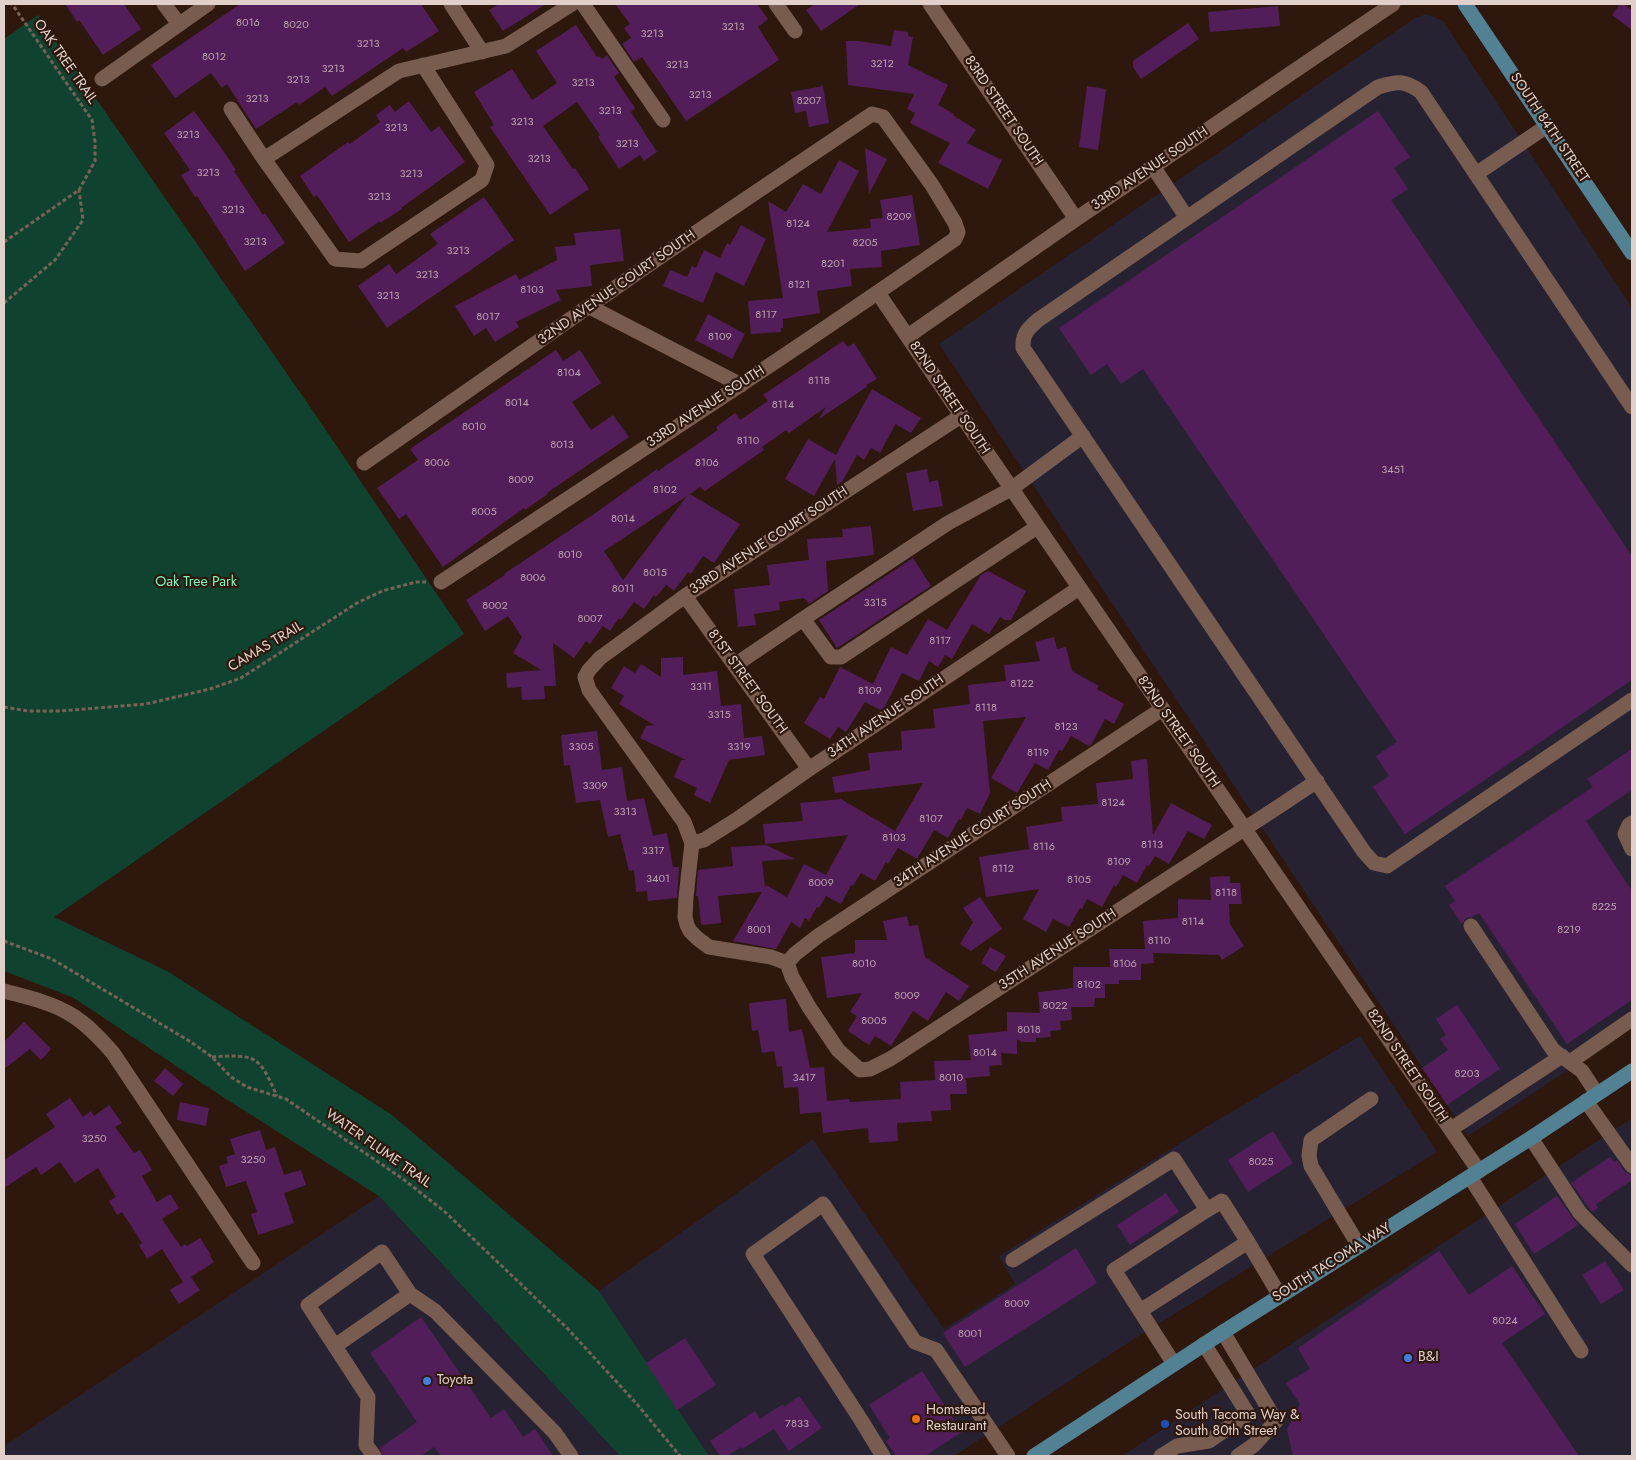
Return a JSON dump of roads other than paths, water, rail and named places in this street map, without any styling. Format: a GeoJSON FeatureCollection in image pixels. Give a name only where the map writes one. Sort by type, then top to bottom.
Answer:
{"type":"FeatureCollection","features":[{"type":"Feature","properties":{"kind":"main road","name":"SOUTH 84TH STREET"},"geometry":{"type":"LineString","coordinates":[[1466,4],[1632,253]]}},
{"type":"Feature","properties":{"kind":"main road","name":"SOUTH TACOMA WAY"},"geometry":{"type":"LineString","coordinates":[[1034,1456],[1204,1344],[1531,1138],[1632,1071]]}},
{"type":"Feature","properties":{"kind":"street"},"geometry":{"type":"LineString","coordinates":[[164,4],[179,24]]}},
{"type":"Feature","properties":{"kind":"street"},"geometry":{"type":"LineString","coordinates":[[102,78],[208,4]]}},
{"type":"Feature","properties":{"kind":"street"},"geometry":{"type":"LineString","coordinates":[[451,4],[482,52]]}},
{"type":"Feature","properties":{"kind":"street"},"geometry":{"type":"LineString","coordinates":[[264,159],[399,71],[506,46],[572,4]]}},
{"type":"Feature","properties":{"kind":"street"},"geometry":{"type":"LineString","coordinates":[[583,4],[663,120]]}},
{"type":"Feature","properties":{"kind":"street"},"geometry":{"type":"LineString","coordinates":[[776,4],[795,32]]}},
{"type":"Feature","properties":{"kind":"street","name":"83RD STREET SOUTH"},"geometry":{"type":"LineString","coordinates":[[930,4],[1076,218]]}},
{"type":"Feature","properties":{"kind":"street","name":"33RD AVENUE SOUTH"},"geometry":{"type":"LineString","coordinates":[[908,336],[1076,218],[1154,168],[1394,4]]}},
{"type":"Feature","properties":{"kind":"street"},"geometry":{"type":"LineString","coordinates":[[231,109],[335,259],[361,260],[482,180],[487,165],[423,65]]}},
{"type":"Feature","properties":{"kind":"street"},"geometry":{"type":"LineString","coordinates":[[1632,407],[1421,92],[1409,84],[1394,82],[1378,87],[1038,320],[1026,331],[1022,340],[1024,348],[1083,436],[1364,852],[1374,863],[1387,866],[1632,700]]}},
{"type":"Feature","properties":{"kind":"street","name":"33RD AVENUE SOUTH"},"geometry":{"type":"LineString","coordinates":[[441,582],[741,385],[955,239],[958,232],[955,223],[932,184],[883,117],[872,114]]}},
{"type":"Feature","properties":{"kind":"street","name":"32ND AVENUE COURT SOUTH"},"geometry":{"type":"LineString","coordinates":[[364,463],[872,114]]}},
{"type":"Feature","properties":{"kind":"street"},"geometry":{"type":"LineString","coordinates":[[1476,174],[1547,126]]}},
{"type":"Feature","properties":{"kind":"street"},"geometry":{"type":"LineString","coordinates":[[1154,168],[1187,218]]}},
{"type":"Feature","properties":{"kind":"street","name":"82ND STREET SOUTH"},"geometry":{"type":"LineString","coordinates":[[878,293],[1451,1129],[1474,1174],[1581,1351]]}},
{"type":"Feature","properties":{"kind":"street"},"geometry":{"type":"LineString","coordinates":[[590,307],[741,385]]}},
{"type":"Feature","properties":{"kind":"street","name":"33RD AVENUE COURT SOUTH"},"geometry":{"type":"LineString","coordinates":[[692,844],[684,822],[589,690],[586,676],[589,670],[600,658],[685,596],[961,416]]}},
{"type":"Feature","properties":{"kind":"street"},"geometry":{"type":"LineString","coordinates":[[735,665],[948,523],[1011,489],[1083,436]]}},
{"type":"Feature","properties":{"kind":"street"},"geometry":{"type":"LineString","coordinates":[[803,618],[832,657],[841,657],[1037,527]]}},
{"type":"Feature","properties":{"kind":"street","name":"34TH AVENUE SOUTH"},"geometry":{"type":"LineString","coordinates":[[692,844],[704,840],[739,818],[1079,588]]}},
{"type":"Feature","properties":{"kind":"street","name":"81ST STREET SOUTH"},"geometry":{"type":"LineString","coordinates":[[685,596],[809,769]]}},
{"type":"Feature","properties":{"kind":"street","name":"34TH AVENUE COURT SOUTH"},"geometry":{"type":"LineString","coordinates":[[787,963],[795,954],[818,936],[1162,709]]}},
{"type":"Feature","properties":{"kind":"street","name":"35TH AVENUE SOUTH"},"geometry":{"type":"LineString","coordinates":[[787,963],[792,977],[805,1000],[838,1050],[860,1070],[870,1069],[890,1059],[1317,781]]}},
{"type":"Feature","properties":{"kind":"street"},"geometry":{"type":"LineString","coordinates":[[1629,829],[1632,849]]}},
{"type":"Feature","properties":{"kind":"street"},"geometry":{"type":"LineString","coordinates":[[692,844],[685,917],[690,931],[709,947],[771,957],[787,963]]}},
{"type":"Feature","properties":{"kind":"street"},"geometry":{"type":"LineString","coordinates":[[1471,926],[1553,1050],[1582,1071],[1591,1098],[1632,1166]]}},
{"type":"Feature","properties":{"kind":"street"},"geometry":{"type":"LineString","coordinates":[[4,991],[50,1004],[92,1030],[113,1053],[253,1263]]}},
{"type":"Feature","properties":{"kind":"street"},"geometry":{"type":"LineString","coordinates":[[1451,1129],[1632,1019]]}},
{"type":"Feature","properties":{"kind":"street"},"geometry":{"type":"LineString","coordinates":[[1359,1246],[1311,1166],[1309,1156],[1311,1140],[1371,1099]]}},
{"type":"Feature","properties":{"kind":"street"},"geometry":{"type":"LineString","coordinates":[[1531,1138],[1580,1213],[1632,1265]]}},
{"type":"Feature","properties":{"kind":"street"},"geometry":{"type":"LineString","coordinates":[[1013,1260],[1174,1159],[1208,1210]]}},
{"type":"Feature","properties":{"kind":"street"},"geometry":{"type":"LineString","coordinates":[[1174,1364],[1114,1270],[1222,1201],[1280,1296]]}},
{"type":"Feature","properties":{"kind":"street"},"geometry":{"type":"LineString","coordinates":[[883,1456],[862,1420],[753,1254],[823,1204],[915,1342],[936,1350],[1008,1456]]}},
{"type":"Feature","properties":{"kind":"street"},"geometry":{"type":"LineString","coordinates":[[1140,1311],[1248,1242]]}},
{"type":"Feature","properties":{"kind":"street"},"geometry":{"type":"LineString","coordinates":[[374,1456],[366,1445],[368,1397],[308,1304],[382,1252],[410,1294],[435,1311],[555,1433],[571,1456]]}},
{"type":"Feature","properties":{"kind":"street"},"geometry":{"type":"LineString","coordinates":[[335,1346],[410,1294]]}},
{"type":"Feature","properties":{"kind":"street"},"geometry":{"type":"LineString","coordinates":[[1223,1332],[1276,1421],[1254,1445],[1238,1456]]}},
{"type":"Feature","properties":{"kind":"street"},"geometry":{"type":"LineString","coordinates":[[1161,1456],[1177,1446],[1209,1441],[1248,1414],[1204,1344]]}},
{"type":"Feature","properties":{"kind":"place","name":"B&I"},"geometry":{"type":"Point","coordinates":[1408,1358]}},
{"type":"Feature","properties":{"kind":"place","name":"Toyota"},"geometry":{"type":"Point","coordinates":[427,1381]}},
{"type":"Feature","properties":{"kind":"place","name":"Homstead Restaurant"},"geometry":{"type":"Point","coordinates":[916,1419]}},
{"type":"Feature","properties":{"kind":"place","name":"South Tacoma Way & South 80th Street"},"geometry":{"type":"Point","coordinates":[1165,1424]}},
{"type":"Feature","properties":{"kind":"park label","name":"Oak Tree Park"},"geometry":{"type":"Point","coordinates":[196,583]}}]}
